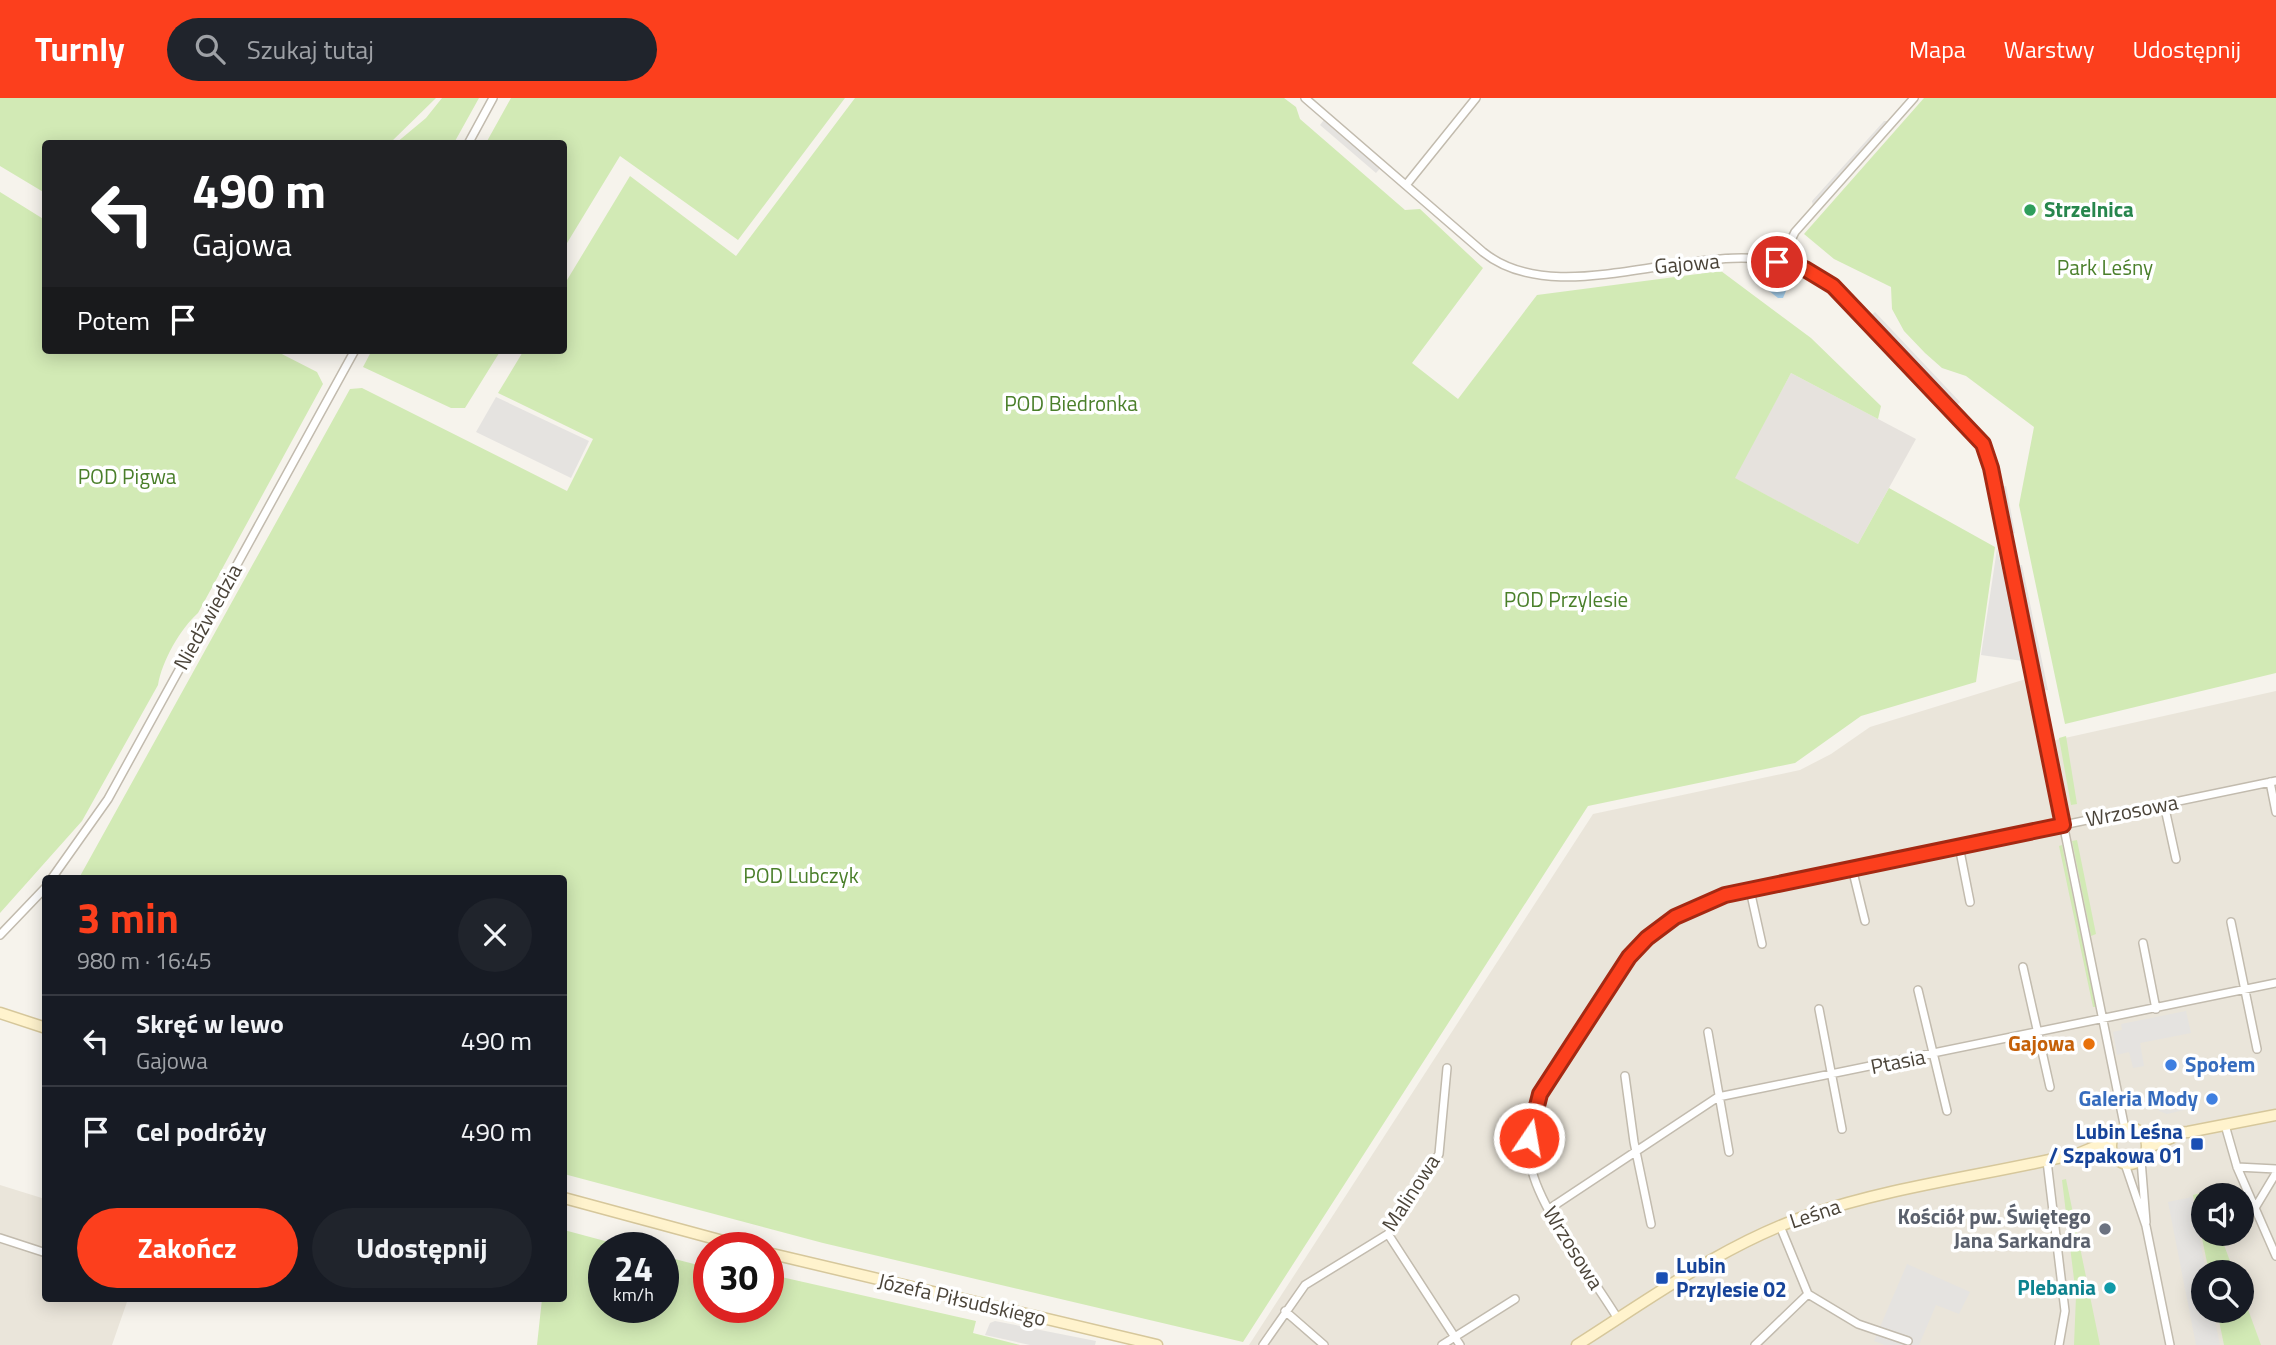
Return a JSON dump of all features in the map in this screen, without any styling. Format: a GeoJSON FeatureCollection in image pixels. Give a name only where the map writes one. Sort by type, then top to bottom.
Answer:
{"type":"FeatureCollection","features":[{"type":"Feature","properties":{"kind":"street"},"geometry":{"type":"LineString","coordinates":[[470,140],[494,98]]}},
{"type":"Feature","properties":{"kind":"street"},"geometry":{"type":"LineString","coordinates":[[1306,98],[1406,184],[1476,98]]}},
{"type":"Feature","properties":{"kind":"street"},"geometry":{"type":"LineString","coordinates":[[1780,262],[1795,232],[1913,98]]}},
{"type":"Feature","properties":{"kind":"street","name":"Gajowa"},"geometry":{"type":"LineString","coordinates":[[1406,184],[1491,259],[1529,276],[1559,278],[1720,259],[1780,262],[1808,270],[1833,286],[1983,444],[1991,468],[2125,1129]]}},
{"type":"Feature","properties":{"kind":"street","name":"Niedźwiedzia"},"geometry":{"type":"LineString","coordinates":[[54,875],[108,799],[353,354]]}},
{"type":"Feature","properties":{"kind":"street"},"geometry":{"type":"LineString","coordinates":[[2273,782],[2276,812]]}},
{"type":"Feature","properties":{"kind":"street","name":"Wrzosowa"},"geometry":{"type":"LineString","coordinates":[[1618,1320],[1549,1209],[1533,1174],[1529,1138],[1535,1105],[1553,1072],[1623,965],[1647,938],[1699,904],[1750,890],[2273,782]]}},
{"type":"Feature","properties":{"kind":"street"},"geometry":{"type":"LineString","coordinates":[[2164,804],[2176,859]]}},
{"type":"Feature","properties":{"kind":"street"},"geometry":{"type":"LineString","coordinates":[[1959,846],[1970,902]]}},
{"type":"Feature","properties":{"kind":"street"},"geometry":{"type":"LineString","coordinates":[[1852,868],[1865,921]]}},
{"type":"Feature","properties":{"kind":"street"},"geometry":{"type":"LineString","coordinates":[[1750,890],[1762,944]]}},
{"type":"Feature","properties":{"kind":"street"},"geometry":{"type":"LineString","coordinates":[[0,935],[42,891]]}},
{"type":"Feature","properties":{"kind":"street"},"geometry":{"type":"LineString","coordinates":[[2231,922],[2257,1049]]}},
{"type":"Feature","properties":{"kind":"street"},"geometry":{"type":"LineString","coordinates":[[2143,943],[2156,1009]]}},
{"type":"Feature","properties":{"kind":"street"},"geometry":{"type":"LineString","coordinates":[[2023,967],[2050,1087]]}},
{"type":"Feature","properties":{"kind":"street","name":"Ptasia"},"geometry":{"type":"LineString","coordinates":[[1549,1209],[1718,1097],[2276,983]]}},
{"type":"Feature","properties":{"kind":"street"},"geometry":{"type":"LineString","coordinates":[[1918,990],[1947,1111]]}},
{"type":"Feature","properties":{"kind":"street"},"geometry":{"type":"LineString","coordinates":[[1819,1009],[1842,1129]]}},
{"type":"Feature","properties":{"kind":"street"},"geometry":{"type":"LineString","coordinates":[[0,1013],[42,1027]]}},
{"type":"Feature","properties":{"kind":"street"},"geometry":{"type":"LineString","coordinates":[[1708,1032],[1730,1152]]}},
{"type":"Feature","properties":{"kind":"street","name":"Malinowa"},"geometry":{"type":"LineString","coordinates":[[1263,1345],[1305,1285],[1388,1234],[1439,1154],[1447,1068]]}},
{"type":"Feature","properties":{"kind":"street"},"geometry":{"type":"LineString","coordinates":[[1625,1076],[1651,1224]]}},
{"type":"Feature","properties":{"kind":"street"},"geometry":{"type":"LineString","coordinates":[[2143,1135],[2188,1132],[2276,1115]]}},
{"type":"Feature","properties":{"kind":"street"},"geometry":{"type":"LineString","coordinates":[[2225,1125],[2237,1167],[2276,1256]]}},
{"type":"Feature","properties":{"kind":"street"},"geometry":{"type":"LineString","coordinates":[[2146,1226],[2125,1164],[2113,1154],[2112,1140],[2125,1129],[2135,1129],[2143,1135],[2147,1148]]}},
{"type":"Feature","properties":{"kind":"street"},"geometry":{"type":"LineString","coordinates":[[2170,1345],[2146,1226],[2141,1160],[2147,1148],[2188,1132]]}},
{"type":"Feature","properties":{"kind":"street","name":"Leśna"},"geometry":{"type":"LineString","coordinates":[[1577,1345],[1744,1243],[1780,1226],[1848,1203],[2047,1161],[2080,1153],[2112,1140]]}},
{"type":"Feature","properties":{"kind":"street","name":"Leśna"},"geometry":{"type":"LineString","coordinates":[[2080,1153],[2113,1154]]}},
{"type":"Feature","properties":{"kind":"street"},"geometry":{"type":"LineString","coordinates":[[2125,1164],[2141,1160]]}},
{"type":"Feature","properties":{"kind":"street"},"geometry":{"type":"LineString","coordinates":[[2047,1161],[2065,1311],[2059,1345]]}},
{"type":"Feature","properties":{"kind":"street"},"geometry":{"type":"LineString","coordinates":[[2237,1167],[2276,1171],[2255,1208]]}},
{"type":"Feature","properties":{"kind":"street"},"geometry":{"type":"LineString","coordinates":[[567,1199],[693,1233]]}},
{"type":"Feature","properties":{"kind":"street"},"geometry":{"type":"LineString","coordinates":[[1780,1226],[1808,1294],[1858,1324],[1908,1341]]}},
{"type":"Feature","properties":{"kind":"street"},"geometry":{"type":"LineString","coordinates":[[1388,1234],[1460,1345]]}},
{"type":"Feature","properties":{"kind":"street"},"geometry":{"type":"LineString","coordinates":[[0,1238],[42,1252]]}},
{"type":"Feature","properties":{"kind":"street","name":"Józefa Piłsudskiego"},"geometry":{"type":"LineString","coordinates":[[784,1257],[1157,1345]]}},
{"type":"Feature","properties":{"kind":"street"},"geometry":{"type":"LineString","coordinates":[[1755,1345],[1808,1294]]}},
{"type":"Feature","properties":{"kind":"street"},"geometry":{"type":"LineString","coordinates":[[1442,1345],[1515,1299]]}},
{"type":"Feature","properties":{"kind":"street"},"geometry":{"type":"LineString","coordinates":[[1285,1311],[1324,1345]]}},
{"type":"Feature","properties":{"kind":"shaded area"},"geometry":{"type":"Polygon","coordinates":[[[1327,116],[1383,165],[1376,173],[1320,125],[1327,116]]]}},
{"type":"Feature","properties":{"kind":"shaded area"},"geometry":{"type":"Polygon","coordinates":[[[1884,121],[1889,121],[1813,206],[1812,201],[1884,121]]]}},
{"type":"Feature","properties":{"kind":"shaded area"},"geometry":{"type":"Polygon","coordinates":[[[1875,312],[1960,402],[1952,410],[1866,320],[1875,312]]]}},
{"type":"Feature","properties":{"kind":"shaded area"},"geometry":{"type":"Polygon","coordinates":[[[1791,373],[1916,439],[1858,544],[1734,478],[1791,373]]]}},
{"type":"Feature","properties":{"kind":"shaded area"},"geometry":{"type":"Polygon","coordinates":[[[496,397],[589,441],[571,478],[476,432],[496,397]]]}},
{"type":"Feature","properties":{"kind":"shaded area"},"geometry":{"type":"Polygon","coordinates":[[[2006,486],[2015,533],[2004,536],[1995,488],[2006,486]]]}},
{"type":"Feature","properties":{"kind":"shaded area"},"geometry":{"type":"Polygon","coordinates":[[[1997,549],[2012,608],[2019,607],[2011,567],[2022,565],[2048,690],[2036,692],[2030,662],[1981,655],[1997,549]]]}},
{"type":"Feature","properties":{"kind":"shaded area"},"geometry":{"type":"Polygon","coordinates":[[[2026,679],[2038,744],[2276,691],[2276,1345],[1249,1345],[1593,814],[1800,770],[1831,754],[1870,727],[2026,679]]]}},
{"type":"Feature","properties":{"kind":"shaded area"},"geometry":{"type":"Polygon","coordinates":[[[2186,1011],[2191,1033],[2140,1043],[2144,1066],[2133,1068],[2129,1052],[2117,1055],[2113,1032],[2122,1030],[2121,1024],[2186,1011]]]}},
{"type":"Feature","properties":{"kind":"shaded area"},"geometry":{"type":"Polygon","coordinates":[[[2194,1091],[2197,1107],[2167,1114],[2159,1111],[2157,1099],[2194,1091]]]}},
{"type":"Feature","properties":{"kind":"shaded area"},"geometry":{"type":"Polygon","coordinates":[[[0,1185],[42,1198],[42,1302],[127,1302],[112,1345],[0,1345],[0,1185]]]}},
{"type":"Feature","properties":{"kind":"shaded area"},"geometry":{"type":"Polygon","coordinates":[[[2191,1197],[2191,1246],[2201,1246],[2204,1260],[2191,1260],[2191,1319],[2168,1202],[2191,1197]]]}},
{"type":"Feature","properties":{"kind":"shaded area"},"geometry":{"type":"Polygon","coordinates":[[[1907,1264],[1970,1292],[1959,1314],[1936,1305],[1919,1345],[1885,1345],[1874,1341],[1907,1264]]]}},
{"type":"Feature","properties":{"kind":"shaded area"},"geometry":{"type":"Polygon","coordinates":[[[995,1321],[1096,1341],[1095,1345],[1030,1345],[985,1335],[990,1323],[995,1321]]]}},
{"type":"Feature","properties":{"kind":"shaded area"},"geometry":{"type":"Polygon","coordinates":[[[2192,1323],[2215,1323],[2220,1345],[2196,1345],[2192,1323]]]}},
{"type":"Feature","properties":{"kind":"green space"},"geometry":{"type":"Polygon","coordinates":[[[0,98],[436,98],[393,140],[42,140],[42,191],[0,166],[0,98]]]}},
{"type":"Feature","properties":{"kind":"green space"},"geometry":{"type":"Polygon","coordinates":[[[442,98],[479,98],[456,140],[400,140],[426,118],[442,98]]]}},
{"type":"Feature","properties":{"kind":"green space"},"geometry":{"type":"Polygon","coordinates":[[[511,98],[845,98],[738,240],[620,156],[567,243],[567,140],[488,140],[511,98]]]}},
{"type":"Feature","properties":{"kind":"green space"},"geometry":{"type":"Polygon","coordinates":[[[855,98],[1284,98],[1296,107],[1300,119],[1405,210],[1420,209],[1483,268],[1412,363],[1458,399],[1537,295],[1721,271],[1811,338],[1881,406],[1878,419],[1791,373],[1735,478],[1858,544],[1889,488],[1995,547],[1976,682],[1861,716],[1795,763],[1588,806],[1243,1342],[823,1243],[567,1175],[567,875],[81,875],[350,389],[362,388],[567,491],[593,439],[498,393],[522,354],[567,354],[567,280],[630,176],[736,256],[855,98]]]}},
{"type":"Feature","properties":{"kind":"green space","name":"Park Leśny"},"geometry":{"type":"Polygon","coordinates":[[[1924,98],[2276,98],[2276,673],[2065,724],[2019,505],[2034,427],[1966,376],[1942,368],[1925,353],[1904,331],[1892,309],[1891,287],[1834,259],[1804,234],[1924,98]]]}},
{"type":"Feature","properties":{"kind":"green space","name":"POD Pigwa"},"geometry":{"type":"Polygon","coordinates":[[[0,192],[42,218],[42,354],[282,354],[317,372],[323,384],[198,613],[173,646],[163,666],[158,685],[82,821],[0,913],[0,192]]]}},
{"type":"Feature","properties":{"kind":"green space"},"geometry":{"type":"Polygon","coordinates":[[[370,354],[499,354],[465,408],[451,408],[363,367],[370,354]]]}},
{"type":"Feature","properties":{"kind":"green space"},"geometry":{"type":"Polygon","coordinates":[[[2066,736],[2077,804],[2071,805],[2059,738],[2066,736]]]}},
{"type":"Feature","properties":{"kind":"green space"},"geometry":{"type":"Polygon","coordinates":[[[2077,840],[2096,934],[2091,936],[2072,841],[2077,840]]]}},
{"type":"Feature","properties":{"kind":"green space"},"geometry":{"type":"Polygon","coordinates":[[[2062,845],[2096,1007],[2093,1007],[2059,846],[2062,845]]]}},
{"type":"Feature","properties":{"kind":"green space"},"geometry":{"type":"Polygon","coordinates":[[[2066,1179],[2100,1345],[2074,1345],[2076,1296],[2062,1180],[2066,1179]]]}},
{"type":"Feature","properties":{"kind":"green space"},"geometry":{"type":"Polygon","coordinates":[[[567,1231],[588,1236],[588,1323],[679,1323],[679,1260],[693,1264],[693,1323],[784,1323],[784,1278],[976,1321],[973,1333],[1020,1345],[537,1345],[542,1302],[567,1302],[567,1231]]]}},
{"type":"Feature","properties":{"kind":"green space"},"geometry":{"type":"Polygon","coordinates":[[[2204,1246],[2224,1246],[2230,1260],[2207,1260],[2204,1246]]]}},
{"type":"Feature","properties":{"kind":"green space"},"geometry":{"type":"Polygon","coordinates":[[[2219,1323],[2253,1323],[2261,1345],[2224,1345],[2219,1323]]]}},
{"type":"Feature","properties":{"kind":"water"},"geometry":{"type":"Polygon","coordinates":[[[1758,274],[1791,279],[1783,298],[1778,298],[1754,279],[1758,274]]]}},
{"type":"Feature","properties":{"kind":"place","name":"Strzelnica"},"geometry":{"type":"Point","coordinates":[2030,210]}},
{"type":"Feature","properties":{"kind":"place","name":"Gajowa"},"geometry":{"type":"Point","coordinates":[2089,1044]}},
{"type":"Feature","properties":{"kind":"place","name":"Społem"},"geometry":{"type":"Point","coordinates":[2171,1065]}},
{"type":"Feature","properties":{"kind":"place","name":"Galeria Mody"},"geometry":{"type":"Point","coordinates":[2212,1099]}},
{"type":"Feature","properties":{"kind":"place","name":"Lubin Leśna / Szpakowa 01"},"geometry":{"type":"Point","coordinates":[2197,1144]}},
{"type":"Feature","properties":{"kind":"place","name":"Kościół pw. Świętego Jana Sarkandra"},"geometry":{"type":"Point","coordinates":[2105,1229]}},
{"type":"Feature","properties":{"kind":"place","name":"Lubin Przylesie 02"},"geometry":{"type":"Point","coordinates":[1662,1278]}},
{"type":"Feature","properties":{"kind":"place","name":"Plebania"},"geometry":{"type":"Point","coordinates":[2110,1288]}},
{"type":"Feature","properties":{"kind":"route"},"geometry":{"type":"LineString","coordinates":[[1529,1138],[1532,1115],[1540,1094],[1623,965],[1647,938],[1675,917],[1699,904],[1725,895],[2063,825],[1991,468],[1983,444],[1833,286],[1805,269],[1777,262]]}},
{"type":"Feature","properties":{"kind":"park label","name":"POD Biedronka"},"geometry":{"type":"Point","coordinates":[1071,404]}},
{"type":"Feature","properties":{"kind":"park label","name":"POD Przylesie"},"geometry":{"type":"Point","coordinates":[1566,600]}},
{"type":"Feature","properties":{"kind":"park label","name":"POD Lubczyk"},"geometry":{"type":"Point","coordinates":[801,876]}}]}
